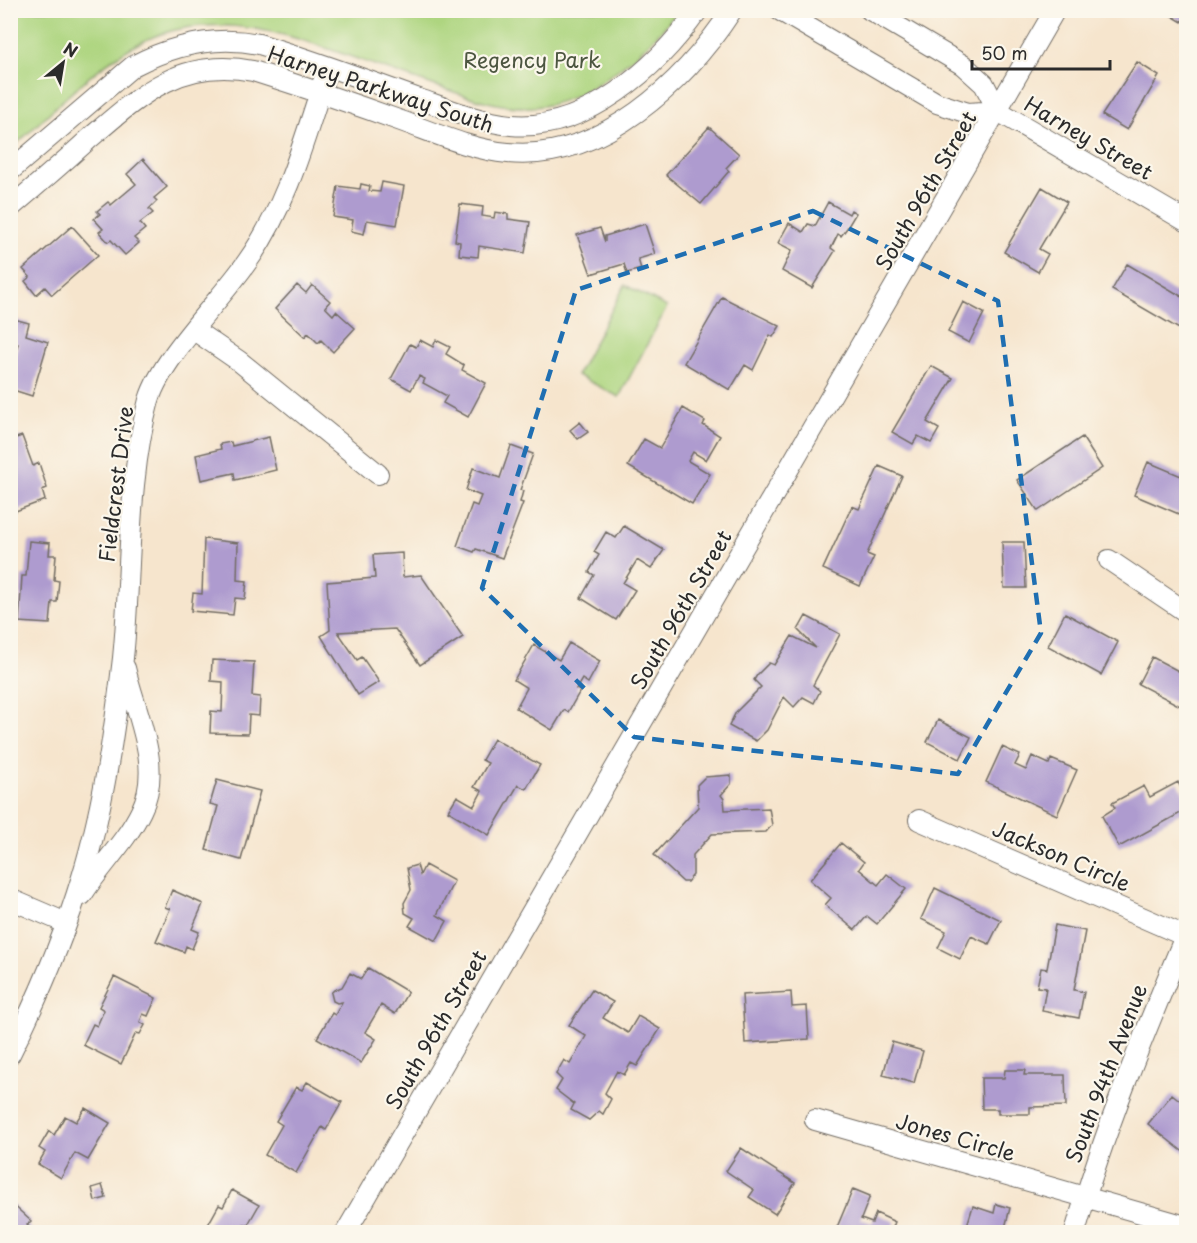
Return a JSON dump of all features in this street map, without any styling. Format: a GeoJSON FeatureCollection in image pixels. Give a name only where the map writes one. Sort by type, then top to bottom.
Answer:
{"type":"FeatureCollection","features":[{"type":"Feature","properties":{"kind":"street","name":"Harney Parkway South"},"geometry":{"type":"LineString","coordinates":[[10,171],[133,66],[174,48],[215,40],[237,40],[260,44],[468,115],[511,125],[539,124],[596,105],[622,87],[654,62],[698,10]]}},
{"type":"Feature","properties":{"kind":"street","name":"Harney Parkway South"},"geometry":{"type":"LineString","coordinates":[[10,208],[130,104],[163,82],[199,70],[235,68],[320,93],[460,142],[508,153],[543,152],[578,143],[609,129],[639,110],[692,63],[732,10]]}},
{"type":"Feature","properties":{"kind":"street"},"geometry":{"type":"LineString","coordinates":[[779,10],[937,103],[968,113],[998,111],[984,84],[963,65],[870,10]]}},
{"type":"Feature","properties":{"kind":"street","name":"South 96th Street"},"geometry":{"type":"LineString","coordinates":[[346,1233],[1056,10]]}},
{"type":"Feature","properties":{"kind":"street","name":"Fieldcrest Drive"},"geometry":{"type":"LineString","coordinates":[[10,1054],[66,923],[82,878],[99,806],[123,658],[135,486],[143,423],[150,396],[162,372],[248,262],[263,238],[285,192],[328,67]]}},
{"type":"Feature","properties":{"kind":"street","name":"Harney Street"},"geometry":{"type":"LineString","coordinates":[[998,111],[1186,221]]}},
{"type":"Feature","properties":{"kind":"street"},"geometry":{"type":"LineString","coordinates":[[194,330],[239,361],[378,474]]}},
{"type":"Feature","properties":{"kind":"street"},"geometry":{"type":"LineString","coordinates":[[1109,560],[1186,612]]}},
{"type":"Feature","properties":{"kind":"street","name":"Fieldcrest Drive"},"geometry":{"type":"LineString","coordinates":[[66,923],[90,883],[142,810],[148,789],[145,739],[123,658]]}},
{"type":"Feature","properties":{"kind":"street","name":"Jackson Circle"},"geometry":{"type":"LineString","coordinates":[[919,820],[1186,935]]}},
{"type":"Feature","properties":{"kind":"street"},"geometry":{"type":"LineString","coordinates":[[10,899],[66,923]]}},
{"type":"Feature","properties":{"kind":"street","name":"South 94th Avenue"},"geometry":{"type":"LineString","coordinates":[[1075,1233],[1123,1084],[1186,935]]}},
{"type":"Feature","properties":{"kind":"street","name":"Jones Circle"},"geometry":{"type":"LineString","coordinates":[[815,1120],[1186,1226]]}},
{"type":"Feature","properties":{"kind":"highlighted area"},"geometry":{"type":"Polygon","coordinates":[[[813,211],[998,301],[1041,633],[958,774],[634,737],[482,588],[576,290],[813,211]]]}},
{"type":"Feature","properties":{"kind":"green space","name":"Regency Park"},"geometry":{"type":"Polygon","coordinates":[[[11,10],[678,11],[633,58],[595,86],[554,104],[534,107],[495,104],[470,97],[272,32],[235,26],[198,26],[179,29],[140,43],[119,55],[81,84],[11,149],[11,10]]]}},
{"type":"Feature","properties":{"kind":"green space"},"geometry":{"type":"Polygon","coordinates":[[[625,285],[667,307],[619,397],[577,375],[625,285]]]}},
{"type":"Feature","properties":{"kind":"building"},"geometry":{"type":"Polygon","coordinates":[[[1162,10],[1186,10],[1186,14],[1182,22],[1162,10]]]}},
{"type":"Feature","properties":{"kind":"building"},"geometry":{"type":"Polygon","coordinates":[[[1137,62],[1159,76],[1127,130],[1102,115],[1137,62]]]}},
{"type":"Feature","properties":{"kind":"building"},"geometry":{"type":"Polygon","coordinates":[[[709,127],[739,154],[726,168],[729,171],[701,204],[666,175],[709,127]]]}},
{"type":"Feature","properties":{"kind":"building"},"geometry":{"type":"Polygon","coordinates":[[[143,159],[167,187],[154,198],[157,201],[149,209],[153,213],[140,223],[145,229],[134,238],[139,243],[125,255],[111,240],[108,242],[99,232],[103,229],[94,219],[100,214],[97,211],[108,202],[111,205],[136,184],[127,174],[143,159]]]}},
{"type":"Feature","properties":{"kind":"building"},"geometry":{"type":"Polygon","coordinates":[[[382,182],[404,186],[397,225],[367,220],[364,234],[351,231],[353,220],[333,217],[338,186],[360,189],[361,184],[370,186],[369,191],[380,192],[382,182]]]}},
{"type":"Feature","properties":{"kind":"building"},"geometry":{"type":"Polygon","coordinates":[[[1042,187],[1067,202],[1039,249],[1048,254],[1038,272],[1004,252],[1042,187]]]}},
{"type":"Feature","properties":{"kind":"building"},"geometry":{"type":"Polygon","coordinates":[[[828,202],[849,214],[851,210],[856,213],[841,236],[838,234],[831,248],[835,251],[812,288],[782,271],[792,250],[778,243],[789,223],[803,232],[808,224],[815,226],[828,202]]]}},
{"type":"Feature","properties":{"kind":"building"},"geometry":{"type":"Polygon","coordinates":[[[460,204],[483,207],[482,216],[494,218],[495,212],[508,214],[508,219],[530,222],[525,253],[479,246],[478,257],[459,255],[460,242],[455,241],[460,204]]]}},
{"type":"Feature","properties":{"kind":"building"},"geometry":{"type":"Polygon","coordinates":[[[645,224],[655,254],[638,259],[641,269],[627,273],[624,264],[591,274],[577,235],[600,228],[605,242],[605,236],[645,224]]]}},
{"type":"Feature","properties":{"kind":"building"},"geometry":{"type":"Polygon","coordinates":[[[72,226],[98,255],[52,295],[45,287],[36,295],[25,281],[30,277],[23,269],[72,226]]]}},
{"type":"Feature","properties":{"kind":"building"},"geometry":{"type":"Polygon","coordinates":[[[1127,264],[1186,299],[1186,333],[1112,290],[1127,264]]]}},
{"type":"Feature","properties":{"kind":"building"},"geometry":{"type":"Polygon","coordinates":[[[297,285],[306,293],[312,285],[330,301],[325,307],[333,315],[336,311],[355,328],[333,352],[321,340],[318,343],[308,333],[305,337],[275,309],[297,285]]]}},
{"type":"Feature","properties":{"kind":"building"},"geometry":{"type":"Polygon","coordinates":[[[722,297],[780,326],[773,337],[770,335],[753,370],[745,365],[730,390],[684,363],[722,297]]]}},
{"type":"Feature","properties":{"kind":"building"},"geometry":{"type":"Polygon","coordinates":[[[963,302],[984,313],[969,343],[948,332],[963,302]]]}},
{"type":"Feature","properties":{"kind":"building"},"geometry":{"type":"Polygon","coordinates":[[[10,318],[29,323],[26,335],[48,342],[32,396],[10,389],[10,368],[18,344],[10,342],[10,318]]]}},
{"type":"Feature","properties":{"kind":"building"},"geometry":{"type":"Polygon","coordinates":[[[420,340],[433,347],[436,340],[450,347],[446,354],[464,365],[462,370],[486,383],[468,417],[443,403],[447,396],[423,383],[425,379],[419,376],[411,390],[391,379],[410,344],[416,347],[420,340]]]}},
{"type":"Feature","properties":{"kind":"building"},"geometry":{"type":"Polygon","coordinates":[[[931,366],[953,378],[927,422],[939,429],[931,443],[918,436],[913,444],[892,432],[931,366]]]}},
{"type":"Feature","properties":{"kind":"building"},"geometry":{"type":"Polygon","coordinates":[[[683,408],[705,421],[703,425],[720,436],[706,460],[693,452],[688,461],[710,474],[692,504],[628,466],[644,439],[660,448],[683,408]]]}},
{"type":"Feature","properties":{"kind":"building"},"geometry":{"type":"Polygon","coordinates":[[[580,422],[588,432],[578,439],[570,430],[580,422]]]}},
{"type":"Feature","properties":{"kind":"building"},"geometry":{"type":"Polygon","coordinates":[[[22,436],[33,466],[39,463],[47,488],[42,490],[45,500],[13,512],[10,505],[10,440],[22,436]]]}},
{"type":"Feature","properties":{"kind":"building"},"geometry":{"type":"Polygon","coordinates":[[[269,437],[276,470],[235,480],[234,473],[201,480],[196,455],[221,449],[220,444],[231,442],[232,446],[269,437]]]}},
{"type":"Feature","properties":{"kind":"building"},"geometry":{"type":"Polygon","coordinates":[[[1082,437],[1102,468],[1038,511],[1017,480],[1082,437]]]}},
{"type":"Feature","properties":{"kind":"building"},"geometry":{"type":"Polygon","coordinates":[[[511,446],[533,454],[520,490],[523,491],[520,502],[523,503],[502,558],[476,549],[474,552],[457,546],[472,504],[477,506],[481,496],[466,490],[473,468],[500,478],[511,446]]]}},
{"type":"Feature","properties":{"kind":"building"},"geometry":{"type":"Polygon","coordinates":[[[1148,462],[1186,478],[1186,517],[1134,495],[1148,462]]]}},
{"type":"Feature","properties":{"kind":"building"},"geometry":{"type":"Polygon","coordinates":[[[879,466],[902,476],[867,554],[874,557],[860,586],[823,569],[852,506],[859,509],[879,466]]]}},
{"type":"Feature","properties":{"kind":"building"},"geometry":{"type":"Polygon","coordinates":[[[624,526],[664,550],[651,569],[637,560],[623,583],[635,590],[616,620],[581,598],[594,575],[589,572],[599,555],[594,552],[606,532],[616,538],[624,526]]]}},
{"type":"Feature","properties":{"kind":"building"},"geometry":{"type":"Polygon","coordinates":[[[204,539],[238,543],[237,580],[247,581],[245,599],[235,598],[233,615],[191,611],[193,593],[202,594],[204,539]]]}},
{"type":"Feature","properties":{"kind":"building"},"geometry":{"type":"Polygon","coordinates":[[[29,541],[50,543],[49,555],[56,555],[54,580],[59,581],[57,602],[52,602],[50,624],[19,622],[22,576],[26,576],[29,541]]]}},
{"type":"Feature","properties":{"kind":"building"},"geometry":{"type":"Polygon","coordinates":[[[1002,542],[1024,542],[1026,588],[1004,588],[1002,542]]]}},
{"type":"Feature","properties":{"kind":"building"},"geometry":{"type":"Polygon","coordinates":[[[402,553],[403,577],[421,575],[463,637],[420,665],[395,629],[338,632],[357,660],[362,657],[379,682],[358,695],[321,636],[330,630],[327,582],[375,578],[373,555],[402,553]]]}},
{"type":"Feature","properties":{"kind":"building"},"geometry":{"type":"Polygon","coordinates":[[[1065,613],[1118,642],[1101,675],[1048,646],[1065,613]]]}},
{"type":"Feature","properties":{"kind":"building"},"geometry":{"type":"Polygon","coordinates":[[[806,616],[840,634],[813,685],[820,691],[814,703],[803,697],[794,707],[784,697],[767,730],[756,741],[729,726],[736,712],[761,687],[754,680],[757,675],[769,663],[774,665],[792,636],[816,648],[798,630],[806,616]]]}},
{"type":"Feature","properties":{"kind":"building"},"geometry":{"type":"Polygon","coordinates":[[[569,643],[600,661],[588,683],[582,679],[576,689],[580,691],[568,712],[564,710],[552,730],[516,708],[527,688],[514,680],[534,645],[559,660],[569,643]]]}},
{"type":"Feature","properties":{"kind":"building"},"geometry":{"type":"Polygon","coordinates":[[[1152,657],[1186,675],[1186,709],[1138,684],[1152,657]]]}},
{"type":"Feature","properties":{"kind":"building"},"geometry":{"type":"Polygon","coordinates":[[[212,660],[254,662],[252,696],[260,697],[259,716],[249,715],[248,734],[210,733],[211,711],[222,712],[223,682],[211,681],[212,660]]]}},
{"type":"Feature","properties":{"kind":"building"},"geometry":{"type":"Polygon","coordinates":[[[938,720],[971,737],[960,759],[927,742],[938,720]]]}},
{"type":"Feature","properties":{"kind":"building"},"geometry":{"type":"Polygon","coordinates":[[[494,739],[540,765],[526,789],[518,785],[489,835],[448,811],[457,796],[474,806],[482,791],[474,787],[488,763],[482,760],[494,739]]]}},
{"type":"Feature","properties":{"kind":"building"},"geometry":{"type":"Polygon","coordinates":[[[1002,747],[1020,755],[1015,765],[1026,770],[1032,756],[1049,764],[1051,759],[1077,770],[1057,815],[986,782],[1002,747]]]}},
{"type":"Feature","properties":{"kind":"building"},"geometry":{"type":"Polygon","coordinates":[[[731,775],[731,784],[721,795],[724,799],[725,810],[769,808],[772,825],[766,832],[712,834],[693,855],[693,875],[687,882],[683,882],[654,855],[698,807],[697,785],[705,777],[731,775]]]}},
{"type":"Feature","properties":{"kind":"building"},"geometry":{"type":"Polygon","coordinates":[[[217,780],[260,791],[241,860],[206,850],[218,806],[210,804],[217,780]]]}},
{"type":"Feature","properties":{"kind":"building"},"geometry":{"type":"Polygon","coordinates":[[[1178,782],[1186,798],[1186,810],[1119,847],[1102,816],[1115,808],[1112,803],[1144,786],[1150,797],[1178,782]]]}},
{"type":"Feature","properties":{"kind":"building"},"geometry":{"type":"Polygon","coordinates":[[[841,843],[864,862],[859,869],[878,885],[887,874],[906,889],[877,924],[867,916],[855,930],[825,905],[831,898],[810,880],[841,843]]]}},
{"type":"Feature","properties":{"kind":"building"},"geometry":{"type":"Polygon","coordinates":[[[417,865],[420,875],[425,865],[454,881],[437,915],[447,921],[436,941],[409,926],[414,918],[405,913],[404,903],[411,890],[407,868],[417,865]]]}},
{"type":"Feature","properties":{"kind":"building"},"geometry":{"type":"Polygon","coordinates":[[[935,888],[1001,920],[989,944],[971,936],[960,959],[938,948],[946,931],[921,919],[935,888]]]}},
{"type":"Feature","properties":{"kind":"building"},"geometry":{"type":"Polygon","coordinates":[[[172,890],[203,904],[192,929],[199,932],[192,949],[186,946],[184,952],[156,941],[170,909],[165,907],[172,890]]]}},
{"type":"Feature","properties":{"kind":"building"},"geometry":{"type":"Polygon","coordinates":[[[1055,925],[1085,931],[1074,990],[1084,992],[1079,1018],[1042,1011],[1046,988],[1037,987],[1041,968],[1047,969],[1055,925]]]}},
{"type":"Feature","properties":{"kind":"building"},"geometry":{"type":"Polygon","coordinates":[[[368,968],[408,992],[395,1014],[381,1005],[365,1032],[376,1039],[361,1063],[317,1038],[332,1013],[335,1015],[342,1002],[333,1001],[331,993],[342,987],[350,973],[361,979],[368,968]]]}},
{"type":"Feature","properties":{"kind":"building"},"geometry":{"type":"Polygon","coordinates":[[[114,977],[156,998],[148,1016],[143,1014],[140,1022],[145,1025],[140,1034],[136,1033],[121,1064],[83,1045],[93,1024],[97,1026],[104,1010],[99,1007],[114,977]]]}},
{"type":"Feature","properties":{"kind":"building"},"geometry":{"type":"Polygon","coordinates":[[[592,990],[613,1002],[603,1018],[628,1033],[638,1016],[660,1029],[637,1066],[631,1063],[624,1075],[617,1071],[605,1093],[611,1099],[603,1114],[599,1111],[589,1120],[571,1110],[574,1104],[556,1090],[562,1080],[556,1074],[564,1060],[570,1064],[586,1036],[569,1025],[592,990]]]}},
{"type":"Feature","properties":{"kind":"building"},"geometry":{"type":"Polygon","coordinates":[[[791,992],[792,1007],[807,1006],[809,1039],[745,1043],[742,995],[791,992]]]}},
{"type":"Feature","properties":{"kind":"building"},"geometry":{"type":"Polygon","coordinates":[[[892,1042],[923,1051],[914,1083],[883,1075],[892,1042]]]}},
{"type":"Feature","properties":{"kind":"building"},"geometry":{"type":"Polygon","coordinates":[[[1005,1070],[1025,1070],[1024,1075],[1065,1075],[1066,1106],[1030,1107],[1030,1114],[998,1114],[998,1109],[982,1109],[981,1078],[1004,1078],[1005,1070]]]}},
{"type":"Feature","properties":{"kind":"building"},"geometry":{"type":"Polygon","coordinates":[[[307,1082],[342,1102],[326,1130],[322,1127],[296,1173],[265,1155],[282,1125],[276,1121],[296,1087],[302,1090],[307,1082]]]}},
{"type":"Feature","properties":{"kind":"building"},"geometry":{"type":"Polygon","coordinates":[[[1172,1094],[1186,1105],[1186,1154],[1148,1124],[1172,1094]]]}},
{"type":"Feature","properties":{"kind":"building"},"geometry":{"type":"Polygon","coordinates":[[[85,1108],[110,1123],[88,1160],[75,1153],[61,1178],[38,1164],[45,1152],[39,1148],[49,1131],[54,1135],[65,1116],[76,1122],[85,1108]]]}},
{"type":"Feature","properties":{"kind":"building"},"geometry":{"type":"Polygon","coordinates":[[[741,1148],[795,1183],[775,1214],[749,1197],[754,1190],[726,1171],[741,1148]]]}},
{"type":"Feature","properties":{"kind":"building"},"geometry":{"type":"Polygon","coordinates":[[[102,1185],[106,1198],[95,1201],[92,1188],[102,1185]]]}},
{"type":"Feature","properties":{"kind":"building"},"geometry":{"type":"Polygon","coordinates":[[[853,1189],[870,1196],[861,1219],[872,1223],[876,1213],[895,1222],[891,1232],[835,1232],[853,1189]]]}},
{"type":"Feature","properties":{"kind":"building"},"geometry":{"type":"Polygon","coordinates":[[[232,1190],[259,1205],[247,1226],[244,1224],[239,1232],[204,1232],[219,1205],[223,1207],[232,1190]]]}},
{"type":"Feature","properties":{"kind":"building"},"geometry":{"type":"Polygon","coordinates":[[[10,1202],[31,1221],[27,1225],[31,1229],[27,1232],[10,1232],[10,1202]]]}},
{"type":"Feature","properties":{"kind":"building"},"geometry":{"type":"Polygon","coordinates":[[[996,1204],[1010,1208],[1004,1232],[965,1232],[973,1206],[994,1213],[996,1204]]]}}]}
